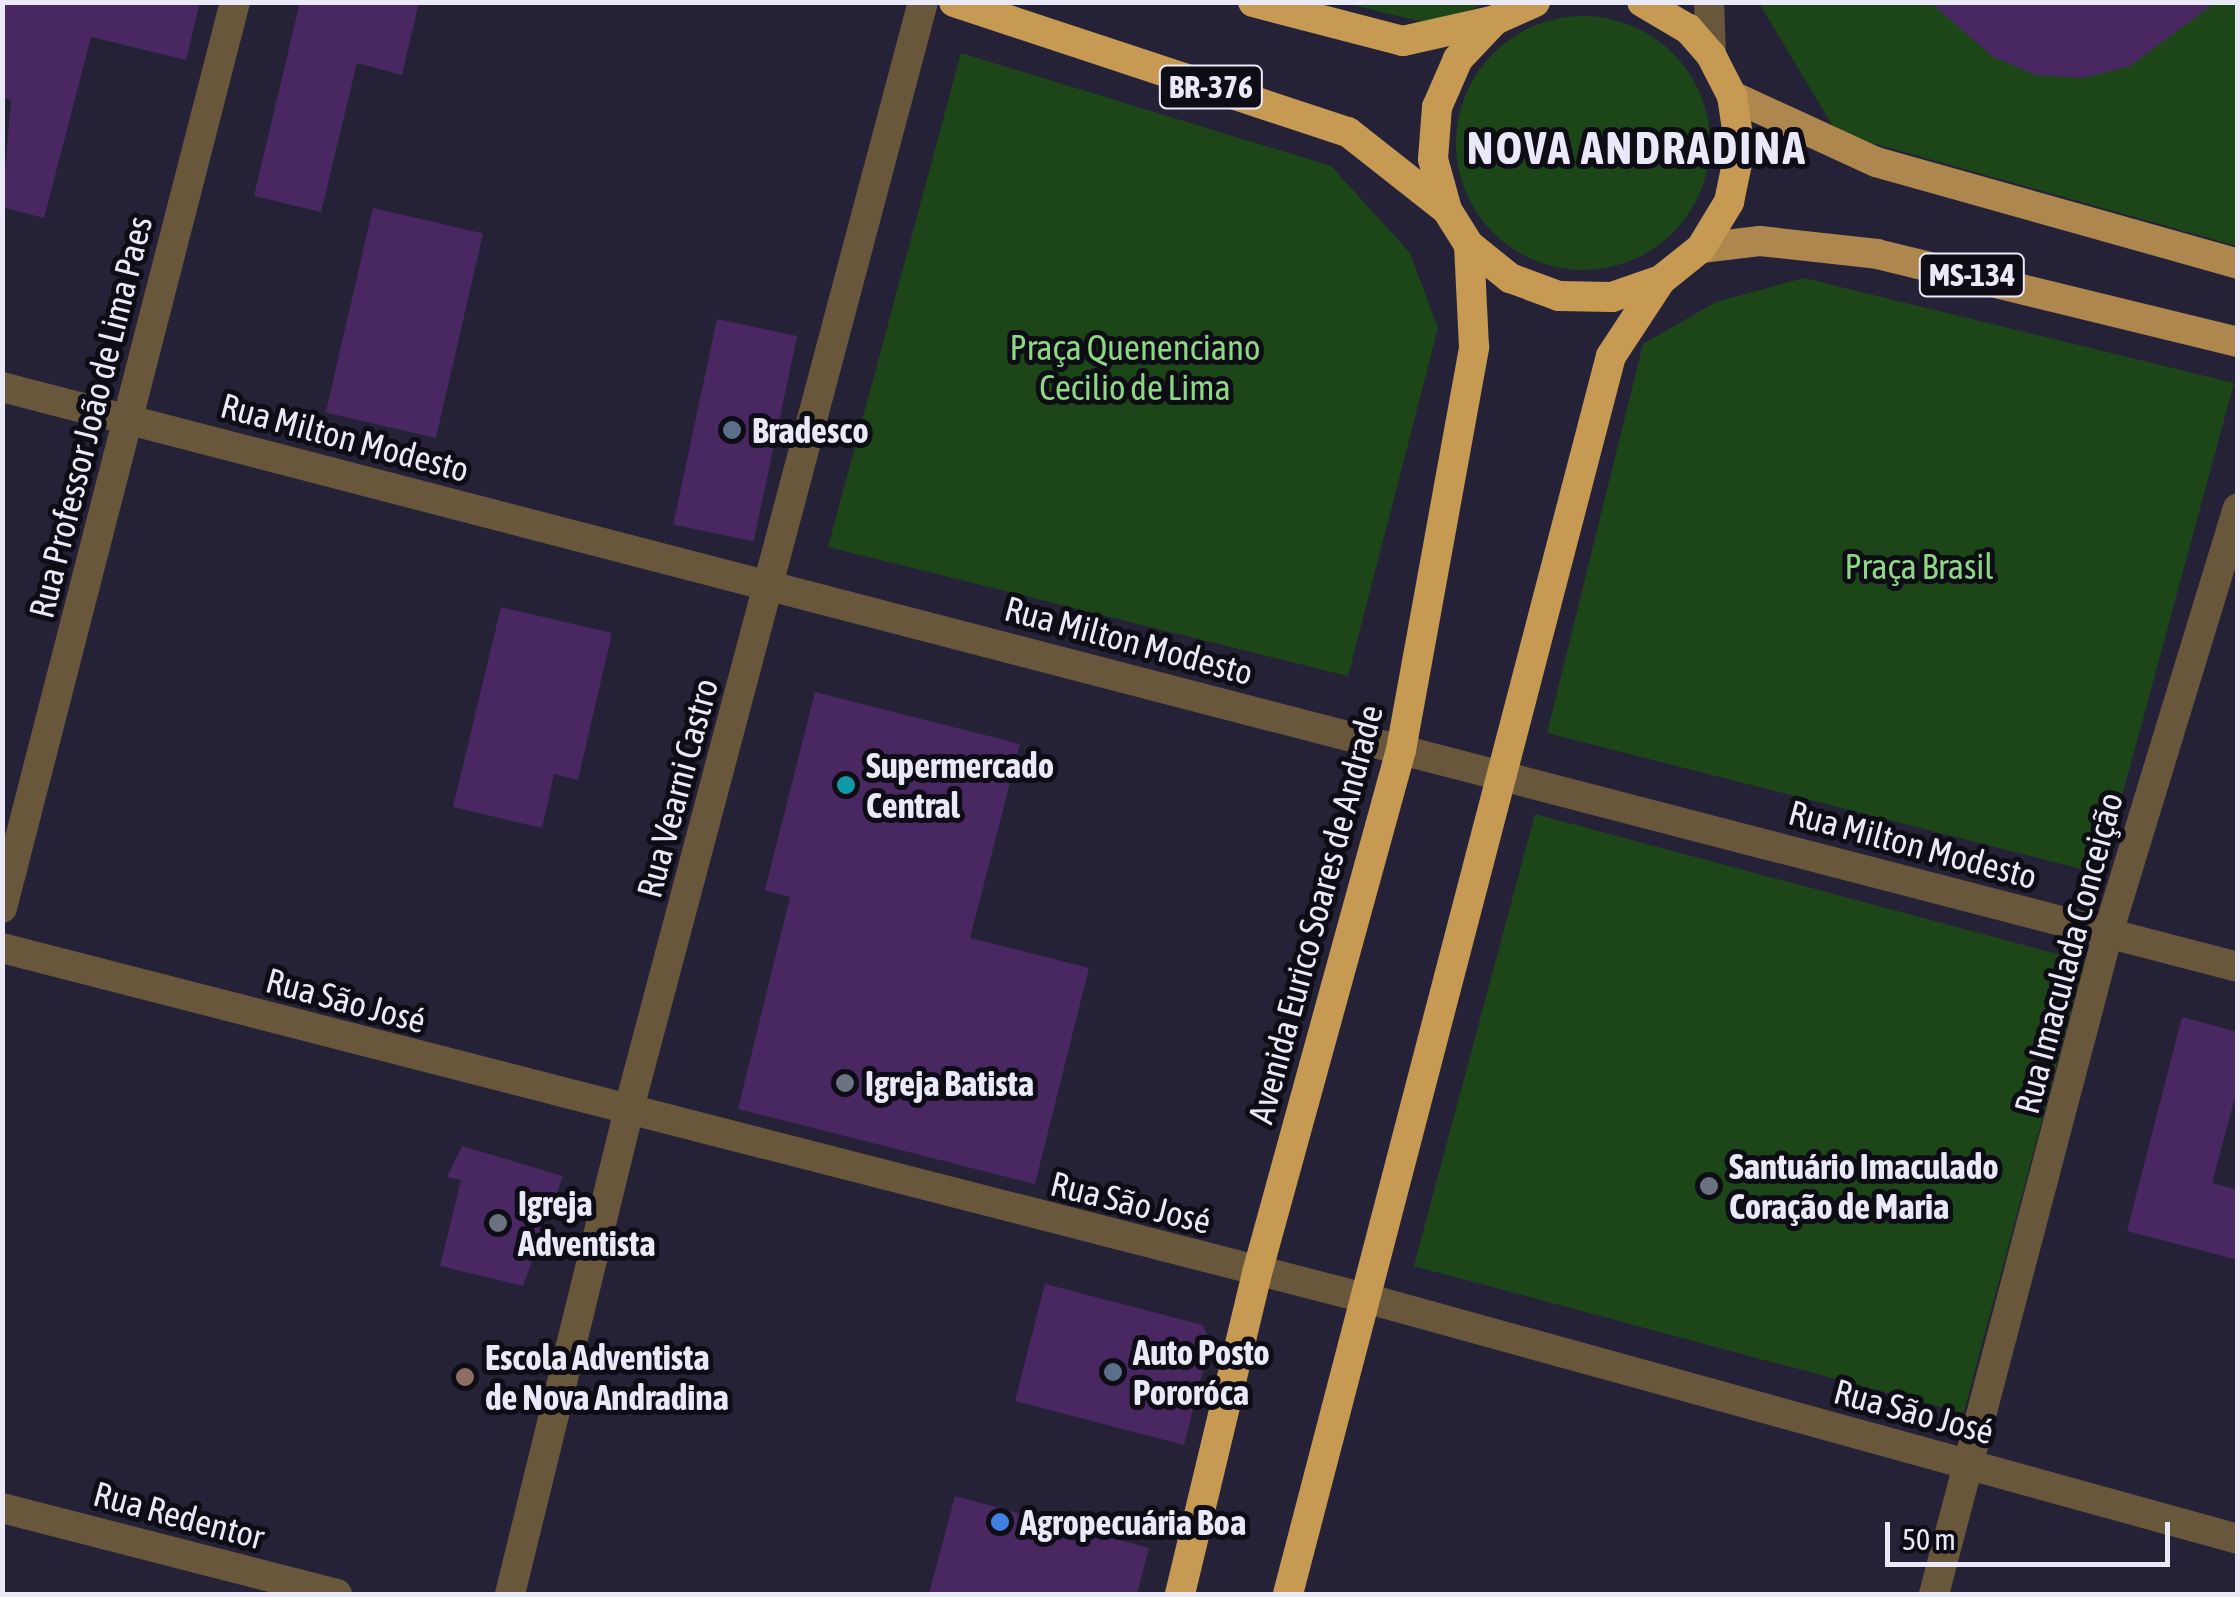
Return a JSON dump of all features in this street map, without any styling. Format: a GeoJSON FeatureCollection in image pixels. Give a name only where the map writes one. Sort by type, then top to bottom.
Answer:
{"type":"FeatureCollection","features":[{"type":"Feature","properties":{"kind":"highway","name":"BR-376"},"geometry":{"type":"LineString","coordinates":[[954,2],[1348,132],[1447,210]]}},
{"type":"Feature","properties":{"kind":"highway"},"geometry":{"type":"LineString","coordinates":[[1252,2],[1403,41],[1495,20],[1534,2]]}},
{"type":"Feature","properties":{"kind":"highway"},"geometry":{"type":"LineString","coordinates":[[1288,1594],[1611,356],[1661,280],[1701,248],[1730,202],[1740,149],[1732,96],[1711,55],[1688,29],[1642,2]]}},
{"type":"Feature","properties":{"kind":"highway"},"geometry":{"type":"LineString","coordinates":[[1495,20],[1458,59],[1437,106],[1433,159],[1447,210],[1470,244],[1510,278],[1559,296],[1612,297],[1661,280]]}},
{"type":"Feature","properties":{"kind":"highway","name":"Avenida Eurico Soares de Andrade"},"geometry":{"type":"LineString","coordinates":[[1180,1594],[1257,1273],[1401,750],[1474,347],[1470,244]]}},
{"type":"Feature","properties":{"kind":"main road","name":"MS-134"},"geometry":{"type":"LineString","coordinates":[[1732,96],[1876,162],[2238,264]]}},
{"type":"Feature","properties":{"kind":"main road","name":"MS-134"},"geometry":{"type":"LineString","coordinates":[[1701,248],[1760,241],[1878,254],[2238,342]]}},
{"type":"Feature","properties":{"kind":"street","name":"Rua Professor João de Lima Paes"},"geometry":{"type":"LineString","coordinates":[[2,908],[236,2]]}},
{"type":"Feature","properties":{"kind":"street","name":"Rua Vearni Castro"},"geometry":{"type":"LineString","coordinates":[[510,1594],[628,1112],[771,586],[922,2]]}},
{"type":"Feature","properties":{"kind":"street"},"geometry":{"type":"LineString","coordinates":[[1709,2],[1711,55]]}},
{"type":"Feature","properties":{"kind":"street","name":"Rua Milton Modesto"},"geometry":{"type":"LineString","coordinates":[[2,387],[2238,966]]}},
{"type":"Feature","properties":{"kind":"street","name":"Rua Imaculada Conceição"},"geometry":{"type":"LineString","coordinates":[[1934,1594],[2108,933],[2238,508]]}},
{"type":"Feature","properties":{"kind":"street","name":"Rua São José"},"geometry":{"type":"LineString","coordinates":[[2,948],[628,1112],[1365,1298],[2238,1538]]}},
{"type":"Feature","properties":{"kind":"street","name":"Rua Redentor"},"geometry":{"type":"LineString","coordinates":[[2,1508],[337,1594]]}},
{"type":"Feature","properties":{"kind":"green space"},"geometry":{"type":"Polygon","coordinates":[[[1345,3],[1487,3],[1435,25],[1345,3]]]}},
{"type":"Feature","properties":{"kind":"green space"},"geometry":{"type":"Polygon","coordinates":[[[1759,3],[2237,3],[2237,246],[1837,133],[1759,3]]]}},
{"type":"Feature","properties":{"kind":"green space"},"geometry":{"type":"Polygon","coordinates":[[[1583,16],[1632,26],[1673,53],[1700,94],[1710,143],[1700,192],[1673,233],[1632,260],[1583,270],[1534,260],[1493,233],[1466,192],[1456,143],[1466,94],[1493,53],[1534,26],[1583,16]]]}},
{"type":"Feature","properties":{"kind":"green space","name":"Praça Quenenciano Cecilio de Lima"},"geometry":{"type":"Polygon","coordinates":[[[961,53],[1331,166],[1410,253],[1438,328],[1348,676],[828,547],[961,53]]]}},
{"type":"Feature","properties":{"kind":"green space","name":"Praça Brasil"},"geometry":{"type":"Polygon","coordinates":[[[1804,278],[2234,383],[2101,874],[1547,733],[1643,344],[1716,302],[1804,278]]]}},
{"type":"Feature","properties":{"kind":"green space"},"geometry":{"type":"Polygon","coordinates":[[[1535,814],[2085,961],[1963,1413],[1414,1266],[1535,814]]]}},
{"type":"Feature","properties":{"kind":"building"},"geometry":{"type":"Polygon","coordinates":[[[2,2],[200,2],[186,60],[91,37],[44,218],[2,207],[11,100],[2,98],[2,2]]]}},
{"type":"Feature","properties":{"kind":"building"},"geometry":{"type":"Polygon","coordinates":[[[300,2],[419,2],[402,75],[357,63],[321,212],[254,196],[300,2]]]}},
{"type":"Feature","properties":{"kind":"building"},"geometry":{"type":"Polygon","coordinates":[[[1930,2],[2216,2],[2130,66],[2083,78],[2036,75],[1993,57],[1930,2]]]}},
{"type":"Feature","properties":{"kind":"building"},"geometry":{"type":"Polygon","coordinates":[[[373,208],[483,233],[436,438],[326,413],[373,208]]]}},
{"type":"Feature","properties":{"kind":"building","name":"Bradesco"},"geometry":{"type":"Polygon","coordinates":[[[717,319],[797,336],[754,541],[673,524],[717,319]]]}},
{"type":"Feature","properties":{"kind":"building"},"geometry":{"type":"Polygon","coordinates":[[[501,607],[612,633],[578,780],[554,774],[542,828],[453,807],[501,607]]]}},
{"type":"Feature","properties":{"kind":"building"},"geometry":{"type":"Polygon","coordinates":[[[815,692],[1020,744],[970,938],[1089,968],[1035,1184],[738,1109],[790,897],[765,890],[815,692]]]}},
{"type":"Feature","properties":{"kind":"building"},"geometry":{"type":"Polygon","coordinates":[[[2182,1017],[2238,1032],[2238,1086],[2212,1183],[2238,1190],[2238,1260],[2127,1231],[2182,1017]]]}},
{"type":"Feature","properties":{"kind":"building","name":"Igreja Adventista"},"geometry":{"type":"Polygon","coordinates":[[[462,1146],[563,1176],[523,1286],[440,1266],[461,1180],[447,1177],[462,1146]]]}},
{"type":"Feature","properties":{"kind":"building","name":"Auto Posto Pororóca"},"geometry":{"type":"Polygon","coordinates":[[[1045,1284],[1203,1325],[1210,1342],[1184,1445],[1015,1401],[1045,1284]]]}},
{"type":"Feature","properties":{"kind":"building","name":"Agropecuária Boa"},"geometry":{"type":"Polygon","coordinates":[[[955,1496],[1149,1548],[1137,1594],[929,1594],[955,1496]]]}},
{"type":"Feature","properties":{"kind":"place","name":"Bradesco"},"geometry":{"type":"Point","coordinates":[732,430]}},
{"type":"Feature","properties":{"kind":"place","name":"Supermercado Central"},"geometry":{"type":"Point","coordinates":[846,785]}},
{"type":"Feature","properties":{"kind":"place","name":"Igreja Batista"},"geometry":{"type":"Point","coordinates":[845,1083]}},
{"type":"Feature","properties":{"kind":"place","name":"Santuário Imaculado Coração de Maria"},"geometry":{"type":"Point","coordinates":[1709,1186]}},
{"type":"Feature","properties":{"kind":"place","name":"Igreja Adventista"},"geometry":{"type":"Point","coordinates":[498,1223]}},
{"type":"Feature","properties":{"kind":"place","name":"Auto Posto Pororóca"},"geometry":{"type":"Point","coordinates":[1113,1372]}},
{"type":"Feature","properties":{"kind":"place","name":"Escola Adventista de Nova Andradina"},"geometry":{"type":"Point","coordinates":[465,1377]}},
{"type":"Feature","properties":{"kind":"place","name":"Agropecuária Boa"},"geometry":{"type":"Point","coordinates":[1000,1522]}},
{"type":"Feature","properties":{"kind":"district","name":"NOVA ANDRADINA"},"geometry":{"type":"Point","coordinates":[1637,149]}}]}
